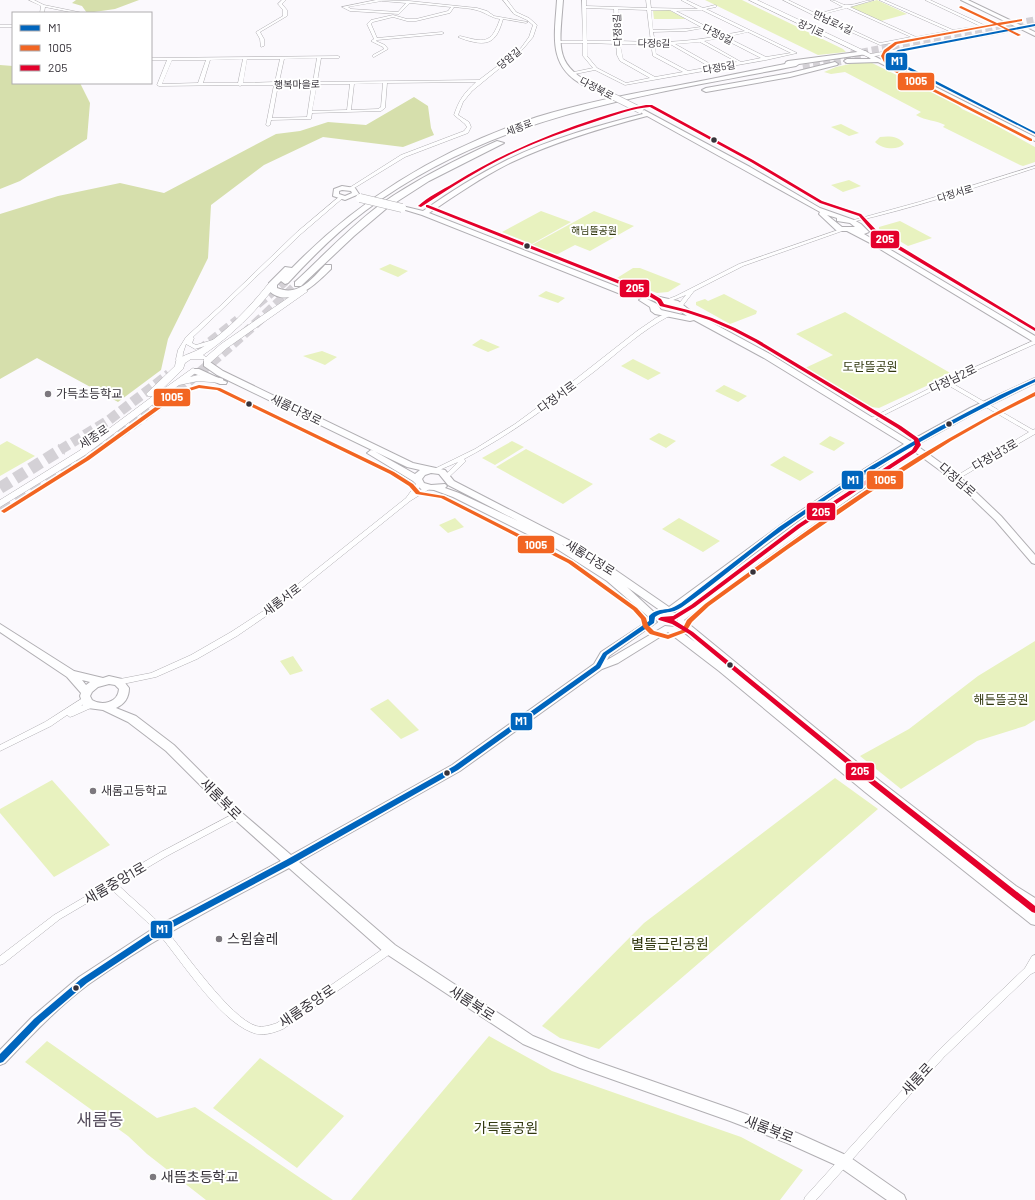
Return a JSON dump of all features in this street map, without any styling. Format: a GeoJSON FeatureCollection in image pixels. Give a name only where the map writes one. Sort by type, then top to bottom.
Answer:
{"type":"FeatureCollection","features":[{"type":"Feature","properties":{"kind":"highway"},"geometry":{"type":"LineString","coordinates":[[801,66],[872,54]]}},
{"type":"Feature","properties":{"kind":"highway"},"geometry":{"type":"LineString","coordinates":[[801,66],[844,59]]}},
{"type":"Feature","properties":{"kind":"highway","name":"세종로"},"geometry":{"type":"LineString","coordinates":[[301,288],[373,224],[438,174],[516,136],[628,102],[801,66]]}},
{"type":"Feature","properties":{"kind":"highway","name":"세종로"},"geometry":{"type":"LineString","coordinates":[[285,281],[310,254],[341,225],[365,207],[407,180],[443,160],[505,132],[540,119],[626,97],[801,66]]}},
{"type":"Feature","properties":{"kind":"highway"},"geometry":{"type":"LineString","coordinates":[[301,288],[287,295],[273,290],[272,285],[342,219],[400,180],[443,160]]}},
{"type":"Feature","properties":{"kind":"main road","name":"장기로"},"geometry":{"type":"LineString","coordinates":[[752,0],[872,54]]}},
{"type":"Feature","properties":{"kind":"main road","name":"장기로"},"geometry":{"type":"LineString","coordinates":[[763,0],[851,41],[872,54]]}},
{"type":"Feature","properties":{"kind":"main road"},"geometry":{"type":"LineString","coordinates":[[872,54],[1035,24]]}},
{"type":"Feature","properties":{"kind":"main road"},"geometry":{"type":"LineString","coordinates":[[851,41],[874,48],[896,49]]}},
{"type":"Feature","properties":{"kind":"main road"},"geometry":{"type":"LineString","coordinates":[[843,42],[852,52],[844,59]]}},
{"type":"Feature","properties":{"kind":"main road"},"geometry":{"type":"LineString","coordinates":[[896,49],[891,56],[897,66]]}},
{"type":"Feature","properties":{"kind":"main road"},"geometry":{"type":"LineString","coordinates":[[193,357],[224,337],[254,309],[272,285]]}},
{"type":"Feature","properties":{"kind":"main road"},"geometry":{"type":"LineString","coordinates":[[194,371],[183,370],[180,365],[185,359],[193,357],[202,357],[207,362],[224,346],[301,288]]}},
{"type":"Feature","properties":{"kind":"main road","name":"세종로"},"geometry":{"type":"LineString","coordinates":[[0,504],[82,454],[194,371],[204,368],[207,362]]}},
{"type":"Feature","properties":{"kind":"main road","name":"세종로"},"geometry":{"type":"LineString","coordinates":[[0,496],[74,451],[124,417],[164,384],[180,365]]}},
{"type":"Feature","properties":{"kind":"main road"},"geometry":{"type":"LineString","coordinates":[[174,386],[198,378],[220,381]]}},
{"type":"Feature","properties":{"kind":"street"},"geometry":{"type":"LineString","coordinates":[[31,0],[43,6],[76,12]]}},
{"type":"Feature","properties":{"kind":"street"},"geometry":{"type":"LineString","coordinates":[[262,46],[262,39],[258,32],[285,16],[285,10],[280,4],[284,0]]}},
{"type":"Feature","properties":{"kind":"street"},"geometry":{"type":"LineString","coordinates":[[399,13],[350,10],[344,7],[377,0],[409,2],[477,8],[493,17],[534,23]]}},
{"type":"Feature","properties":{"kind":"street"},"geometry":{"type":"LineString","coordinates":[[505,0],[515,13],[534,23]]}},
{"type":"Feature","properties":{"kind":"street","name":"다정북로"},"geometry":{"type":"LineString","coordinates":[[560,0],[559,54],[562,63],[570,74],[649,114],[748,168],[818,209]]}},
{"type":"Feature","properties":{"kind":"street","name":"다정5길"},"geometry":{"type":"LineString","coordinates":[[584,0],[586,42],[585,56],[596,69],[625,84],[795,53],[683,0]]}},
{"type":"Feature","properties":{"kind":"street"},"geometry":{"type":"LineString","coordinates":[[648,0],[654,55],[656,58],[688,73]]}},
{"type":"Feature","properties":{"kind":"street","name":"만남로4길"},"geometry":{"type":"LineString","coordinates":[[785,0],[880,44],[916,38]]}},
{"type":"Feature","properties":{"kind":"street"},"geometry":{"type":"LineString","coordinates":[[832,0],[916,38],[984,25],[930,1]]}},
{"type":"Feature","properties":{"kind":"street"},"geometry":{"type":"LineString","coordinates":[[816,15],[872,0]]}},
{"type":"Feature","properties":{"kind":"street"},"geometry":{"type":"LineString","coordinates":[[881,0],[952,31]]}},
{"type":"Feature","properties":{"kind":"street"},"geometry":{"type":"LineString","coordinates":[[930,1],[937,0]]}},
{"type":"Feature","properties":{"kind":"street"},"geometry":{"type":"LineString","coordinates":[[964,0],[1035,34]]}},
{"type":"Feature","properties":{"kind":"street"},"geometry":{"type":"LineString","coordinates":[[374,56],[386,49],[384,46],[373,41],[376,39],[369,24],[372,21],[399,13],[409,2]]}},
{"type":"Feature","properties":{"kind":"street"},"geometry":{"type":"LineString","coordinates":[[42,12],[43,6]]}},
{"type":"Feature","properties":{"kind":"street"},"geometry":{"type":"LineString","coordinates":[[393,16],[407,20],[421,19],[449,12],[453,6]]}},
{"type":"Feature","properties":{"kind":"street"},"geometry":{"type":"LineString","coordinates":[[584,7],[703,9],[715,6]]}},
{"type":"Feature","properties":{"kind":"street","name":"다정8길"},"geometry":{"type":"LineString","coordinates":[[616,7],[619,42],[617,49],[621,60],[655,79]]}},
{"type":"Feature","properties":{"kind":"street","name":"다정9길"},"geometry":{"type":"LineString","coordinates":[[670,9],[766,59]]}},
{"type":"Feature","properties":{"kind":"street"},"geometry":{"type":"LineString","coordinates":[[460,37],[482,43],[489,40],[497,31],[502,18]]}},
{"type":"Feature","properties":{"kind":"street","name":"당암길"},"geometry":{"type":"LineString","coordinates":[[355,194],[403,156],[466,132],[469,127],[467,123],[456,115],[457,108],[469,90],[524,47],[535,29],[534,23]]}},
{"type":"Feature","properties":{"kind":"street"},"geometry":{"type":"LineString","coordinates":[[1,24],[12,26]]}},
{"type":"Feature","properties":{"kind":"street"},"geometry":{"type":"LineString","coordinates":[[651,31],[686,30],[705,27]]}},
{"type":"Feature","properties":{"kind":"street","name":"다정6길"},"geometry":{"type":"LineString","coordinates":[[559,42],[670,43],[701,41],[748,31]]}},
{"type":"Feature","properties":{"kind":"street"},"geometry":{"type":"LineString","coordinates":[[376,39],[442,33]]}},
{"type":"Feature","properties":{"kind":"street"},"geometry":{"type":"LineString","coordinates":[[701,41],[741,63]]}},
{"type":"Feature","properties":{"kind":"street"},"geometry":{"type":"LineString","coordinates":[[670,43],[714,68]]}},
{"type":"Feature","properties":{"kind":"street"},"geometry":{"type":"LineString","coordinates":[[872,54],[1035,133]]}},
{"type":"Feature","properties":{"kind":"street"},"geometry":{"type":"LineString","coordinates":[[872,54],[1035,139]]}},
{"type":"Feature","properties":{"kind":"street"},"geometry":{"type":"LineString","coordinates":[[152,59],[338,57]]}},
{"type":"Feature","properties":{"kind":"street"},"geometry":{"type":"LineString","coordinates":[[240,85],[245,58]]}},
{"type":"Feature","properties":{"kind":"street"},"geometry":{"type":"LineString","coordinates":[[268,125],[282,58]]}},
{"type":"Feature","properties":{"kind":"street"},"geometry":{"type":"LineString","coordinates":[[270,119],[309,118],[319,58]]}},
{"type":"Feature","properties":{"kind":"street","name":"행복마을로"},"geometry":{"type":"LineString","coordinates":[[170,59],[159,85],[481,81]]}},
{"type":"Feature","properties":{"kind":"street"},"geometry":{"type":"LineString","coordinates":[[200,85],[208,59]]}},
{"type":"Feature","properties":{"kind":"street"},"geometry":{"type":"LineString","coordinates":[[844,59],[868,60],[897,66]]}},
{"type":"Feature","properties":{"kind":"street"},"geometry":{"type":"LineString","coordinates":[[570,74],[596,69]]}},
{"type":"Feature","properties":{"kind":"street"},"geometry":{"type":"LineString","coordinates":[[350,111],[352,82]]}},
{"type":"Feature","properties":{"kind":"street"},"geometry":{"type":"LineString","coordinates":[[311,112],[379,110],[383,108],[385,82]]}},
{"type":"Feature","properties":{"kind":"street"},"geometry":{"type":"LineString","coordinates":[[424,213],[475,180],[534,151],[600,128],[649,114]]}},
{"type":"Feature","properties":{"kind":"street","name":"다정서로"},"geometry":{"type":"LineString","coordinates":[[874,217],[958,193],[1035,167]]}},
{"type":"Feature","properties":{"kind":"street"},"geometry":{"type":"LineString","coordinates":[[180,365],[179,355],[183,343],[299,234],[342,198],[355,194],[424,213],[621,291],[654,308],[658,312],[670,314],[719,332]]}},
{"type":"Feature","properties":{"kind":"street"},"geometry":{"type":"LineString","coordinates":[[818,209],[849,220],[859,226],[873,241]]}},
{"type":"Feature","properties":{"kind":"street"},"geometry":{"type":"LineString","coordinates":[[818,209],[835,225],[873,241],[1035,340]]}},
{"type":"Feature","properties":{"kind":"street"},"geometry":{"type":"LineString","coordinates":[[824,235],[835,225],[849,220],[874,217]]}},
{"type":"Feature","properties":{"kind":"street"},"geometry":{"type":"LineString","coordinates":[[637,334],[653,317],[654,308],[664,301],[694,289],[741,265],[824,235],[859,226],[874,217]]}},
{"type":"Feature","properties":{"kind":"street"},"geometry":{"type":"LineString","coordinates":[[637,334],[670,314],[676,313],[694,289]]}},
{"type":"Feature","properties":{"kind":"street"},"geometry":{"type":"LineString","coordinates":[[621,291],[674,303],[719,332]]}},
{"type":"Feature","properties":{"kind":"street","name":"다정남로"},"geometry":{"type":"LineString","coordinates":[[719,332],[766,356],[872,419],[913,446],[956,478],[998,518],[1035,561]]}},
{"type":"Feature","properties":{"kind":"street","name":"다정서로"},"geometry":{"type":"LineString","coordinates":[[472,452],[515,426],[562,394],[637,334]]}},
{"type":"Feature","properties":{"kind":"street"},"geometry":{"type":"LineString","coordinates":[[192,335],[189,344],[195,347],[224,337]]}},
{"type":"Feature","properties":{"kind":"street"},"geometry":{"type":"LineString","coordinates":[[192,335],[185,349],[193,357]]}},
{"type":"Feature","properties":{"kind":"street","name":"다정남2로"},"geometry":{"type":"LineString","coordinates":[[872,419],[1035,340]]}},
{"type":"Feature","properties":{"kind":"street","name":"새롬다정로"},"geometry":{"type":"LineString","coordinates":[[207,362],[220,374],[410,464],[442,472],[458,487],[579,549],[668,610]]}},
{"type":"Feature","properties":{"kind":"street","name":"새롬다정로"},"geometry":{"type":"LineString","coordinates":[[194,371],[220,381],[396,466],[418,481],[432,488],[456,494],[574,555],[640,603],[652,619]]}},
{"type":"Feature","properties":{"kind":"street"},"geometry":{"type":"LineString","coordinates":[[598,666],[606,654],[652,619],[654,613],[668,610],[794,519],[913,446],[1035,380]]}},
{"type":"Feature","properties":{"kind":"street"},"geometry":{"type":"LineString","coordinates":[[946,382],[1034,432]]}},
{"type":"Feature","properties":{"kind":"street"},"geometry":{"type":"LineString","coordinates":[[988,406],[1035,385]]}},
{"type":"Feature","properties":{"kind":"street","name":"다정남3로"},"geometry":{"type":"LineString","coordinates":[[956,478],[1034,432]]}},
{"type":"Feature","properties":{"kind":"street"},"geometry":{"type":"LineString","coordinates":[[0,1059],[37,1021],[84,981],[161,930],[289,862],[456,768],[598,666],[614,661],[668,629],[677,627],[681,620],[756,561],[913,446]]}},
{"type":"Feature","properties":{"kind":"street"},"geometry":{"type":"LineString","coordinates":[[408,500],[423,472],[454,462],[472,452]]}},
{"type":"Feature","properties":{"kind":"street"},"geometry":{"type":"LineString","coordinates":[[432,488],[443,485],[447,478],[472,452]]}},
{"type":"Feature","properties":{"kind":"street","name":"새롬서로"},"geometry":{"type":"LineString","coordinates":[[122,689],[194,657],[234,634],[270,610],[408,500],[432,488]]}},
{"type":"Feature","properties":{"kind":"street"},"geometry":{"type":"LineString","coordinates":[[668,610],[678,613],[681,620],[692,634],[876,784],[1012,889],[1035,904]]}},
{"type":"Feature","properties":{"kind":"street"},"geometry":{"type":"LineString","coordinates":[[652,619],[656,626],[668,629],[686,639],[869,789],[1035,920]]}},
{"type":"Feature","properties":{"kind":"street"},"geometry":{"type":"LineString","coordinates":[[0,627],[71,674],[103,681],[122,689]]}},
{"type":"Feature","properties":{"kind":"street"},"geometry":{"type":"LineString","coordinates":[[71,674],[87,699]]}},
{"type":"Feature","properties":{"kind":"street"},"geometry":{"type":"LineString","coordinates":[[0,748],[48,724],[87,699],[93,685],[103,681]]}},
{"type":"Feature","properties":{"kind":"street"},"geometry":{"type":"LineString","coordinates":[[105,707],[116,704],[122,689]]}},
{"type":"Feature","properties":{"kind":"street"},"geometry":{"type":"LineString","coordinates":[[122,689],[126,710],[132,719]]}},
{"type":"Feature","properties":{"kind":"street","name":"새롬북로"},"geometry":{"type":"LineString","coordinates":[[87,699],[132,719],[170,748],[237,815],[390,949],[528,1040],[585,1064],[792,1138],[842,1161],[899,1200]]}},
{"type":"Feature","properties":{"kind":"street","name":"새롬중앙1로"},"geometry":{"type":"LineString","coordinates":[[0,961],[56,917],[164,854],[237,815]]}},
{"type":"Feature","properties":{"kind":"street","name":"새롬중앙로"},"geometry":{"type":"LineString","coordinates":[[112,885],[161,930],[229,1010],[242,1023],[254,1029],[269,1030],[280,1026],[390,949]]}},
{"type":"Feature","properties":{"kind":"street","name":"새롬로"},"geometry":{"type":"LineString","coordinates":[[808,1200],[941,1054],[1032,970],[1035,959]]}},
{"type":"Feature","properties":{"kind":"green space"},"geometry":{"type":"Polygon","coordinates":[[[76,0],[139,0],[115,9],[94,12],[86,12],[82,6],[72,3],[76,0]]]}},
{"type":"Feature","properties":{"kind":"green space"},"geometry":{"type":"Polygon","coordinates":[[[705,0],[742,0],[843,49],[846,52],[818,55],[705,0]]]}},
{"type":"Feature","properties":{"kind":"green space"},"geometry":{"type":"Polygon","coordinates":[[[877,0],[907,14],[881,21],[850,7],[877,0]]]}},
{"type":"Feature","properties":{"kind":"green space"},"geometry":{"type":"Polygon","coordinates":[[[669,10],[686,19],[654,19],[653,11],[669,10]]]}},
{"type":"Feature","properties":{"kind":"green space"},"geometry":{"type":"Polygon","coordinates":[[[859,62],[872,63],[958,105],[962,109],[990,122],[1035,147],[1035,162],[1023,166],[1020,165],[943,127],[945,125],[916,115],[921,112],[845,72],[831,74],[824,72],[836,67],[859,62]]]}},
{"type":"Feature","properties":{"kind":"green space"},"geometry":{"type":"Polygon","coordinates":[[[0,65],[12,66],[12,84],[80,84],[90,103],[87,139],[20,181],[0,189],[0,65]]]}},
{"type":"Feature","properties":{"kind":"green space"},"geometry":{"type":"Polygon","coordinates":[[[414,97],[428,106],[431,128],[434,135],[403,147],[323,137],[264,165],[211,205],[208,258],[168,339],[161,370],[118,402],[37,358],[0,379],[0,214],[58,196],[120,183],[164,193],[276,134],[300,131],[328,122],[366,125],[414,97]]]}},
{"type":"Feature","properties":{"kind":"green space"},"geometry":{"type":"Polygon","coordinates":[[[841,124],[859,133],[849,136],[831,127],[841,124]]]}},
{"type":"Feature","properties":{"kind":"green space"},"geometry":{"type":"Polygon","coordinates":[[[880,137],[897,138],[904,144],[898,148],[885,148],[875,142],[880,137]]]}},
{"type":"Feature","properties":{"kind":"green space"},"geometry":{"type":"Polygon","coordinates":[[[849,180],[861,186],[843,192],[831,185],[849,180]]]}},
{"type":"Feature","properties":{"kind":"green space"},"geometry":{"type":"Polygon","coordinates":[[[541,211],[571,222],[532,244],[502,232],[541,211]]]}},
{"type":"Feature","properties":{"kind":"green space","name":"해님뜰공원"},"geometry":{"type":"Polygon","coordinates":[[[594,211],[634,226],[590,251],[575,245],[554,256],[530,246],[594,211]]]}},
{"type":"Feature","properties":{"kind":"green space"},"geometry":{"type":"Polygon","coordinates":[[[900,221],[932,238],[908,246],[879,229],[879,227],[900,221]]]}},
{"type":"Feature","properties":{"kind":"green space"},"geometry":{"type":"Polygon","coordinates":[[[390,264],[408,271],[398,277],[379,269],[390,264]]]}},
{"type":"Feature","properties":{"kind":"green space"},"geometry":{"type":"Polygon","coordinates":[[[633,268],[640,268],[681,284],[668,292],[657,293],[617,278],[633,268]]]}},
{"type":"Feature","properties":{"kind":"green space"},"geometry":{"type":"Polygon","coordinates":[[[546,291],[565,298],[558,303],[538,296],[546,291]]]}},
{"type":"Feature","properties":{"kind":"green space"},"geometry":{"type":"Polygon","coordinates":[[[724,294],[757,311],[756,314],[730,324],[696,305],[696,302],[705,299],[708,301],[724,294]]]}},
{"type":"Feature","properties":{"kind":"green space","name":"도란뜰공원"},"geometry":{"type":"Polygon","coordinates":[[[845,312],[952,374],[879,408],[871,407],[805,368],[833,355],[796,334],[845,312]]]}},
{"type":"Feature","properties":{"kind":"green space"},"geometry":{"type":"Polygon","coordinates":[[[481,339],[500,347],[488,352],[472,345],[481,339]]]}},
{"type":"Feature","properties":{"kind":"green space"},"geometry":{"type":"Polygon","coordinates":[[[322,351],[337,357],[325,365],[303,356],[322,351]]]}},
{"type":"Feature","properties":{"kind":"green space"},"geometry":{"type":"Polygon","coordinates":[[[633,359],[661,373],[648,380],[621,366],[633,359]]]}},
{"type":"Feature","properties":{"kind":"green space"},"geometry":{"type":"Polygon","coordinates":[[[724,385],[747,396],[738,402],[715,391],[724,385]]]}},
{"type":"Feature","properties":{"kind":"green space"},"geometry":{"type":"Polygon","coordinates":[[[659,433],[676,441],[666,448],[649,439],[659,433]]]}},
{"type":"Feature","properties":{"kind":"green space"},"geometry":{"type":"Polygon","coordinates":[[[830,436],[845,443],[834,451],[819,444],[830,436]]]}},
{"type":"Feature","properties":{"kind":"green space"},"geometry":{"type":"Polygon","coordinates":[[[7,441],[35,456],[0,476],[0,445],[7,441]]]}},
{"type":"Feature","properties":{"kind":"green space"},"geometry":{"type":"Polygon","coordinates":[[[512,441],[524,447],[495,465],[482,458],[512,441]]]}},
{"type":"Feature","properties":{"kind":"green space"},"geometry":{"type":"Polygon","coordinates":[[[526,449],[593,484],[563,504],[496,467],[526,449]]]}},
{"type":"Feature","properties":{"kind":"green space"},"geometry":{"type":"Polygon","coordinates":[[[784,456],[814,472],[800,481],[770,465],[784,456]]]}},
{"type":"Feature","properties":{"kind":"green space"},"geometry":{"type":"Polygon","coordinates":[[[455,518],[464,527],[448,533],[439,525],[455,518]]]}},
{"type":"Feature","properties":{"kind":"green space"},"geometry":{"type":"Polygon","coordinates":[[[679,518],[720,541],[703,552],[662,529],[679,518]]]}},
{"type":"Feature","properties":{"kind":"green space","name":"해든뜰공원"},"geometry":{"type":"Polygon","coordinates":[[[1035,641],[1035,720],[1025,726],[977,741],[901,789],[860,756],[909,729],[978,676],[1035,641]]]}},
{"type":"Feature","properties":{"kind":"green space"},"geometry":{"type":"Polygon","coordinates":[[[293,656],[303,671],[290,675],[280,661],[293,656]]]}},
{"type":"Feature","properties":{"kind":"green space"},"geometry":{"type":"Polygon","coordinates":[[[388,699],[419,730],[401,739],[370,709],[388,699]]]}},
{"type":"Feature","properties":{"kind":"green space","name":"별뜰근린공원"},"geometry":{"type":"Polygon","coordinates":[[[835,778],[878,809],[599,1049],[560,1038],[542,1026],[644,923],[835,778]]]}},
{"type":"Feature","properties":{"kind":"green space"},"geometry":{"type":"Polygon","coordinates":[[[52,780],[110,845],[54,877],[0,813],[0,809],[52,780]]]}},
{"type":"Feature","properties":{"kind":"green space","name":"가득뜰공원"},"geometry":{"type":"Polygon","coordinates":[[[489,1036],[552,1071],[741,1137],[803,1170],[780,1200],[351,1200],[489,1036]]]}},
{"type":"Feature","properties":{"kind":"green space"},"geometry":{"type":"Polygon","coordinates":[[[47,1041],[157,1118],[195,1107],[333,1200],[206,1200],[147,1154],[128,1136],[25,1062],[47,1041]]]}},
{"type":"Feature","properties":{"kind":"green space"},"geometry":{"type":"Polygon","coordinates":[[[260,1058],[344,1116],[297,1168],[213,1108],[260,1058]]]}},
{"type":"Feature","properties":{"kind":"tunnel"},"geometry":{"type":"LineString","coordinates":[[851,54],[1035,20]]}},
{"type":"Feature","properties":{"kind":"tunnel"},"geometry":{"type":"LineString","coordinates":[[803,68],[861,58]]}},
{"type":"Feature","properties":{"kind":"tunnel"},"geometry":{"type":"LineString","coordinates":[[257,304],[285,281]]}},
{"type":"Feature","properties":{"kind":"tunnel"},"geometry":{"type":"LineString","coordinates":[[95,450],[149,413],[175,393],[250,329],[298,284]]}},
{"type":"Feature","properties":{"kind":"tunnel"},"geometry":{"type":"LineString","coordinates":[[199,351],[238,320]]}},
{"type":"Feature","properties":{"kind":"tunnel"},"geometry":{"type":"LineString","coordinates":[[60,450],[109,420],[169,374]]}},
{"type":"Feature","properties":{"kind":"tunnel"},"geometry":{"type":"LineString","coordinates":[[0,488],[62,449]]}},
{"type":"Feature","properties":{"kind":"tunnel"},"geometry":{"type":"LineString","coordinates":[[0,509],[96,449]]}},
{"type":"Feature","properties":{"kind":"transit line","name":"1005"},"geometry":{"type":"LineString","coordinates":[[961,7],[1019,35]]}},
{"type":"Feature","properties":{"kind":"transit line","name":"1005"},"geometry":{"type":"LineString","coordinates":[[1021,20],[896,43],[885,51],[883,56],[885,61],[896,71],[1031,140]]}},
{"type":"Feature","properties":{"kind":"transit line","name":"M1"},"geometry":{"type":"LineString","coordinates":[[1035,25],[898,51],[891,56],[900,64],[1035,133]]}},
{"type":"Feature","properties":{"kind":"transit line","name":"205"},"geometry":{"type":"LineString","coordinates":[[420,206],[465,177],[532,143],[580,125],[634,108],[651,106],[752,161],[821,202],[860,215],[878,235],[1035,330]]}},
{"type":"Feature","properties":{"kind":"transit line","name":"205"},"geometry":{"type":"LineString","coordinates":[[427,206],[649,294],[659,300],[662,305],[686,311],[734,329],[779,354],[890,421],[916,439],[918,445],[914,451],[799,526],[693,606],[674,618],[661,619],[674,622],[691,633],[874,783],[1035,910]]}},
{"type":"Feature","properties":{"kind":"transit line","name":"M1"},"geometry":{"type":"LineString","coordinates":[[0,1059],[37,1021],[84,981],[161,930],[289,862],[456,768],[598,666],[605,654],[652,622],[652,616],[659,612],[675,609],[683,604],[781,528],[811,507],[905,448],[969,413],[1035,380]]}},
{"type":"Feature","properties":{"kind":"transit line","name":"1005"},"geometry":{"type":"LineString","coordinates":[[4,511],[87,459],[178,393],[199,386],[218,389],[392,473],[411,485],[418,493],[442,497],[570,562],[635,609],[644,619],[645,626],[652,633],[668,637],[684,631],[689,621],[707,605],[866,492],[949,440],[991,416],[1035,394]]}},
{"type":"Feature","properties":{"kind":"place","name":"가득초등학교"},"geometry":{"type":"Point","coordinates":[48,394]}},
{"type":"Feature","properties":{"kind":"place","name":"새롬고등학교"},"geometry":{"type":"Point","coordinates":[93,791]}},
{"type":"Feature","properties":{"kind":"place","name":"스윔슐레"},"geometry":{"type":"Point","coordinates":[219,939]}},
{"type":"Feature","properties":{"kind":"place","name":"새뜸초등학교"},"geometry":{"type":"Point","coordinates":[153,1177]}},
{"type":"Feature","properties":{"kind":"district","name":"새롬동"},"geometry":{"type":"Point","coordinates":[100,1120]}}]}
